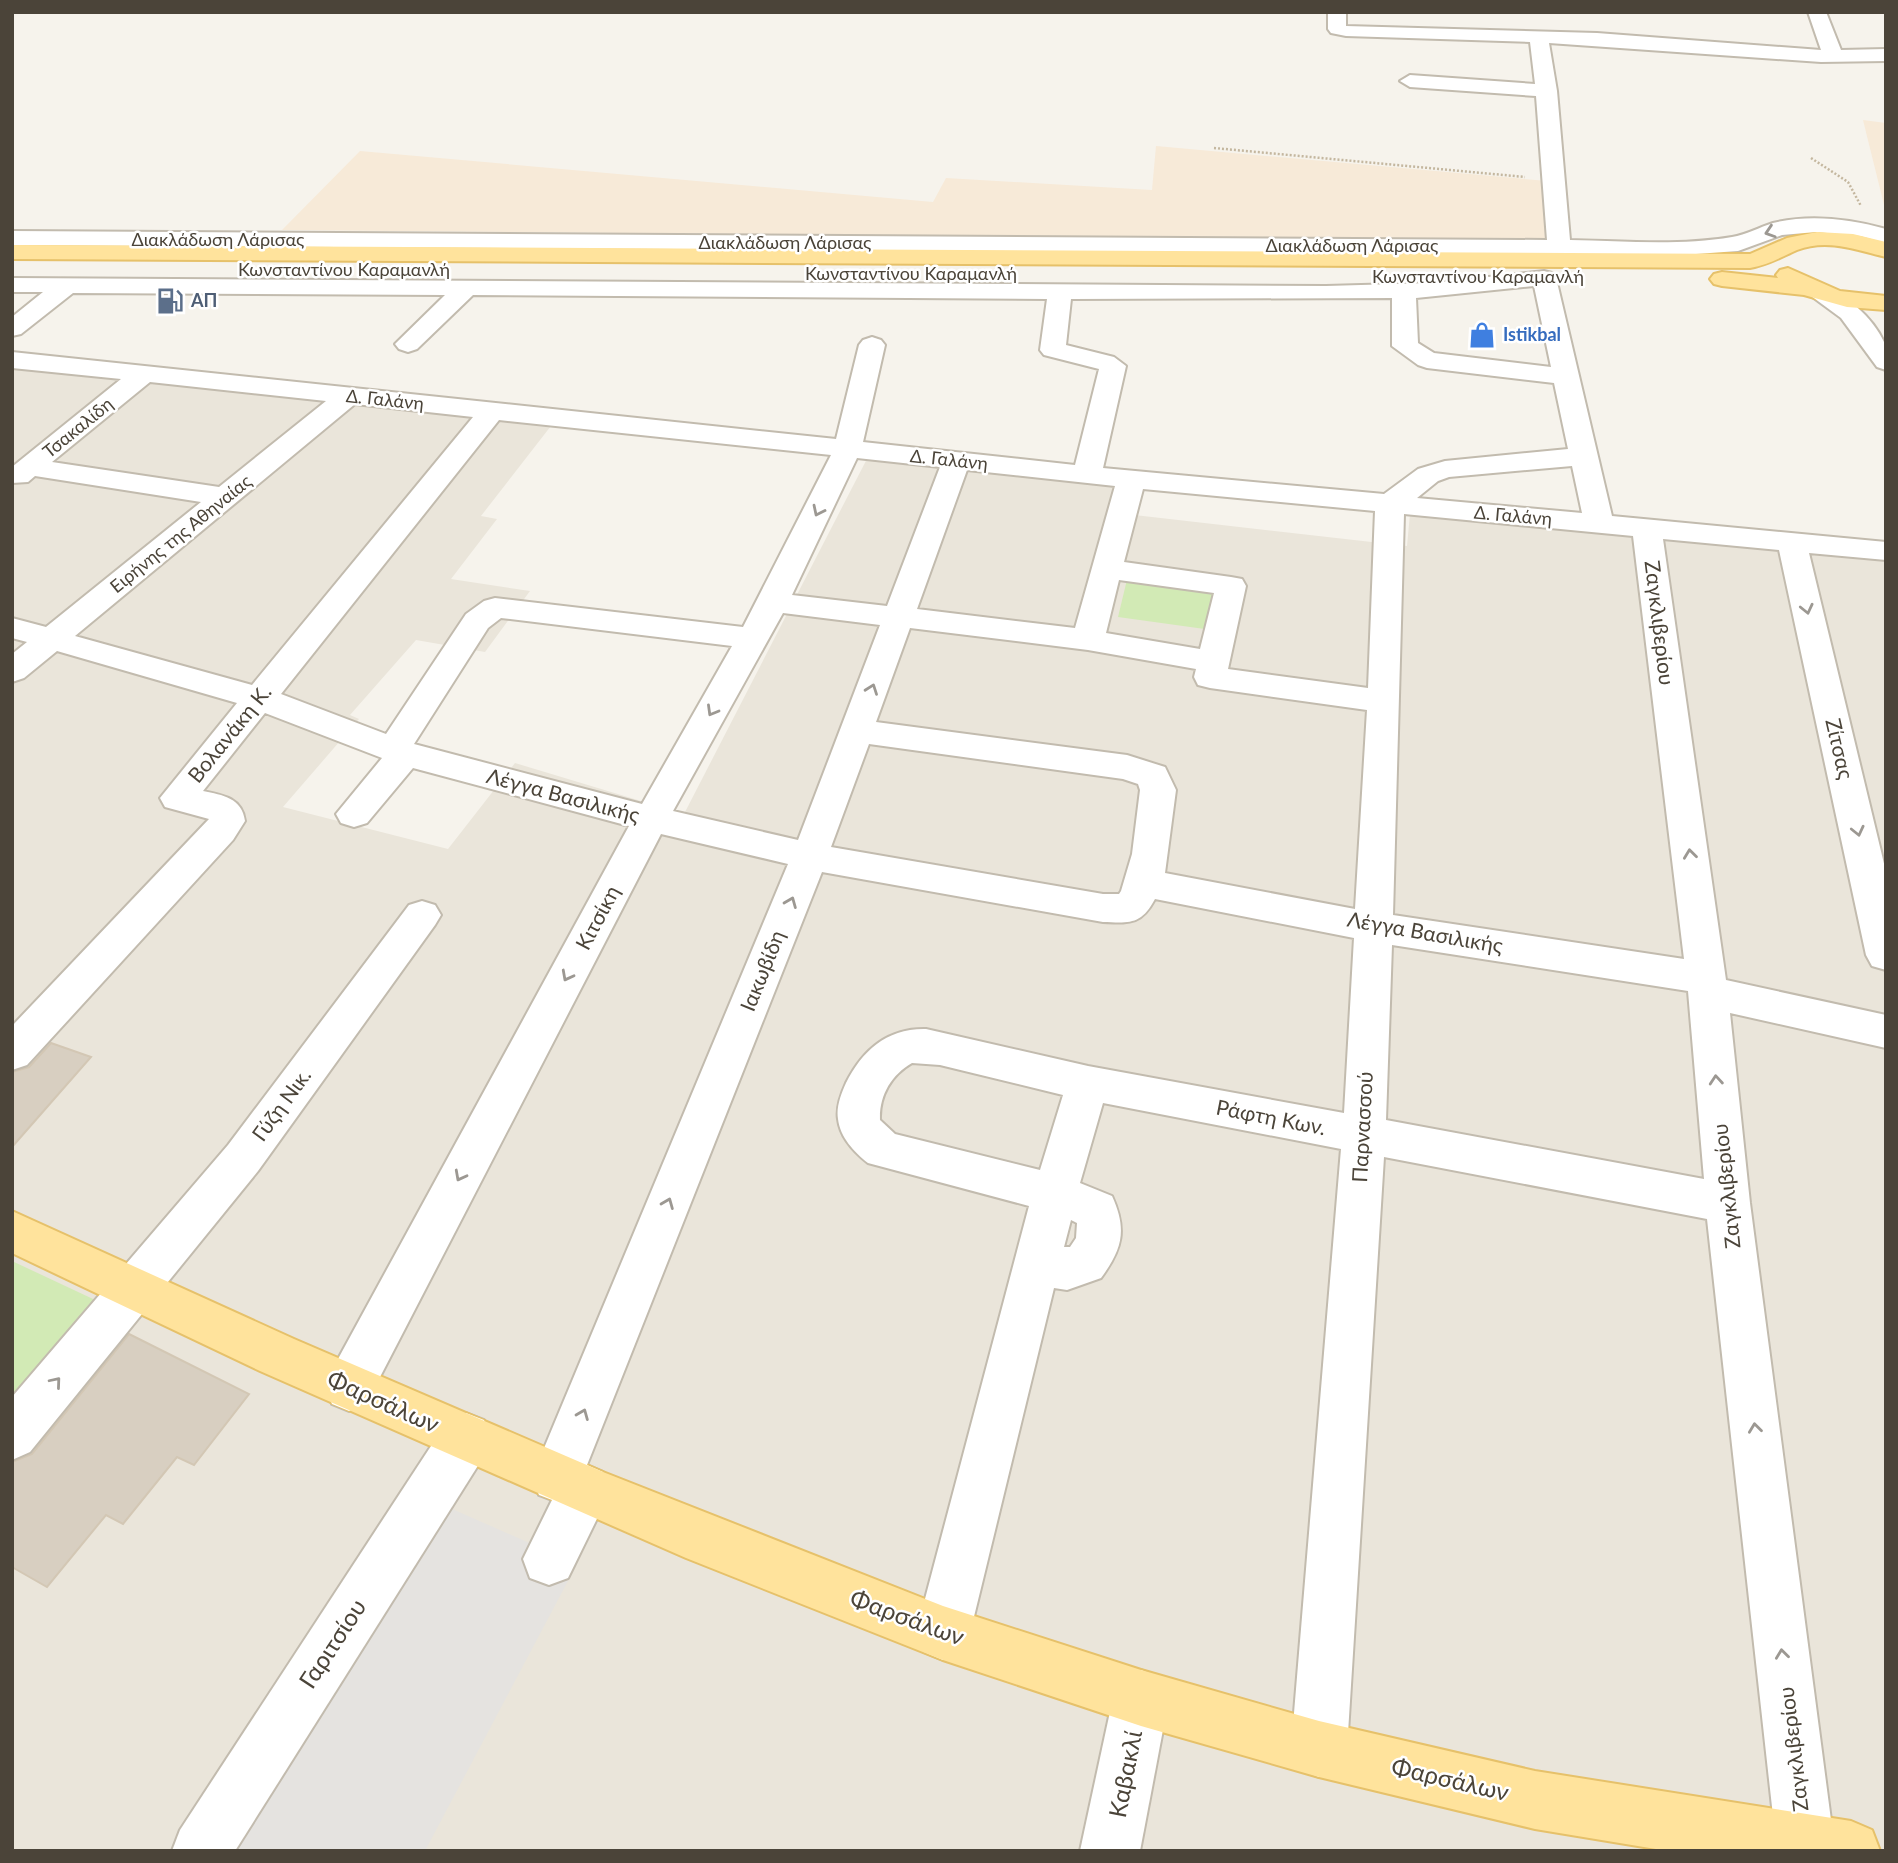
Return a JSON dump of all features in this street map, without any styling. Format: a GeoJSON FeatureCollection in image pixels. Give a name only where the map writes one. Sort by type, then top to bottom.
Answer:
{"type":"FeatureCollection","features":[{"type":"Feature","properties":{"kind":"main road","name":"Κωνσταντίνου Καραμανλή"},"geometry":{"type":"LineString","coordinates":[[12,252],[1750,261],[1779,253],[1793,243],[1826,239],[1852,241],[1886,250]]}},
{"type":"Feature","properties":{"kind":"main road"},"geometry":{"type":"LineString","coordinates":[[1779,253],[1777,261],[1784,273],[1814,290]]}},
{"type":"Feature","properties":{"kind":"main road","name":"Κωνσταντίνου Καραμανλή"},"geometry":{"type":"LineString","coordinates":[[12,268],[1736,280],[1814,290],[1856,302],[1886,303]]}},
{"type":"Feature","properties":{"kind":"main road","name":"Φαρσάλων"},"geometry":{"type":"LineString","coordinates":[[12,1231],[348,1387],[571,1484],[704,1541],[943,1633],[1141,1698],[1319,1749],[1535,1800],[1828,1847]]}},
{"type":"Feature","properties":{"kind":"street"},"geometry":{"type":"LineString","coordinates":[[1337,12],[1337,29],[1346,31],[1478,35],[1540,42],[1623,32],[1834,56],[1886,55]]}},
{"type":"Feature","properties":{"kind":"street"},"geometry":{"type":"LineString","coordinates":[[1476,12],[1478,35]]}},
{"type":"Feature","properties":{"kind":"street"},"geometry":{"type":"LineString","coordinates":[[1817,12],[1834,56]]}},
{"type":"Feature","properties":{"kind":"street"},"geometry":{"type":"LineString","coordinates":[[1540,42],[1559,247]]}},
{"type":"Feature","properties":{"kind":"street"},"geometry":{"type":"LineString","coordinates":[[1506,68],[1517,89]]}},
{"type":"Feature","properties":{"kind":"street"},"geometry":{"type":"LineString","coordinates":[[1410,81],[1546,91]]}},
{"type":"Feature","properties":{"kind":"street","name":"Διακλάδωση Λάρισας"},"geometry":{"type":"LineString","coordinates":[[12,238],[1703,248],[1738,244],[1794,226],[1870,223],[1886,236]]}},
{"type":"Feature","properties":{"kind":"street"},"geometry":{"type":"LineString","coordinates":[[12,285],[97,285],[114,297],[177,297],[208,286],[1060,292],[1404,291],[1544,278],[1599,524]]}},
{"type":"Feature","properties":{"kind":"street"},"geometry":{"type":"LineString","coordinates":[[12,329],[68,285]]}},
{"type":"Feature","properties":{"kind":"street"},"geometry":{"type":"LineString","coordinates":[[408,345],[467,287]]}},
{"type":"Feature","properties":{"kind":"street"},"geometry":{"type":"LineString","coordinates":[[1814,290],[1850,313],[1886,362]]}},
{"type":"Feature","properties":{"kind":"street"},"geometry":{"type":"LineString","coordinates":[[1404,291],[1405,346],[1427,360],[1565,376]]}},
{"type":"Feature","properties":{"kind":"street"},"geometry":{"type":"LineString","coordinates":[[1060,292],[1053,351],[1113,366],[1087,475]]}},
{"type":"Feature","properties":{"kind":"street","name":"Κιτσίκη"},"geometry":{"type":"LineString","coordinates":[[348,1387],[650,819],[773,602],[848,449],[872,345]]}},
{"type":"Feature","properties":{"kind":"street","name":"Δ. Γαλάνη"},"geometry":{"type":"LineString","coordinates":[[12,360],[1087,475],[1886,551]]}},
{"type":"Feature","properties":{"kind":"street","name":"Τσακαλίδη"},"geometry":{"type":"LineString","coordinates":[[21,474],[145,374]]}},
{"type":"Feature","properties":{"kind":"street","name":"Ειρήνης της Αθηναίας"},"geometry":{"type":"LineString","coordinates":[[12,671],[349,396]]}},
{"type":"Feature","properties":{"kind":"street","name":"Βολανάκη Κ."},"geometry":{"type":"LineString","coordinates":[[12,1053],[227,821],[226,813],[218,807],[175,801],[492,411]]}},
{"type":"Feature","properties":{"kind":"street"},"geometry":{"type":"LineString","coordinates":[[1390,504],[1427,475],[1445,469],[1585,456]]}},
{"type":"Feature","properties":{"kind":"street","name":"Ιακωβίδη"},"geometry":{"type":"LineString","coordinates":[[549,1559],[571,1484],[810,856],[956,461]]}},
{"type":"Feature","properties":{"kind":"street"},"geometry":{"type":"LineString","coordinates":[[21,474],[227,497]]}},
{"type":"Feature","properties":{"kind":"street"},"geometry":{"type":"LineString","coordinates":[[1088,640],[1131,479]]}},
{"type":"Feature","properties":{"kind":"street","name":"Παρνασσού"},"geometry":{"type":"LineString","coordinates":[[1319,1749],[1364,1135],[1384,701],[1390,504]]}},
{"type":"Feature","properties":{"kind":"street","name":"Ζαγκλιβερίου"},"geometry":{"type":"LineString","coordinates":[[1647,528],[1707,985],[1728,1203],[1828,1847]]}},
{"type":"Feature","properties":{"kind":"street","name":"Ζίτσας"},"geometry":{"type":"LineString","coordinates":[[1793,542],[1886,955]]}},
{"type":"Feature","properties":{"kind":"street"},"geometry":{"type":"LineString","coordinates":[[1105,569],[1231,586],[1210,677],[1384,701]]}},
{"type":"Feature","properties":{"kind":"street"},"geometry":{"type":"LineString","coordinates":[[773,602],[1088,640],[1212,661]]}},
{"type":"Feature","properties":{"kind":"street"},"geometry":{"type":"LineString","coordinates":[[354,814],[399,752],[477,621],[495,608],[753,638]]}},
{"type":"Feature","properties":{"kind":"street","name":"Λέγγα Βασιλικής"},"geometry":{"type":"LineString","coordinates":[[12,628],[259,698],[399,752],[650,819],[810,856],[1102,908],[1136,896],[1374,927],[1707,985],[1886,1031]]}},
{"type":"Feature","properties":{"kind":"street"},"geometry":{"type":"LineString","coordinates":[[857,731],[1126,766],[1153,776],[1158,790],[1136,896]]}},
{"type":"Feature","properties":{"kind":"street","name":"Γύζη Νικ."},"geometry":{"type":"LineString","coordinates":[[12,1434],[243,1158],[422,915]]}},
{"type":"Feature","properties":{"kind":"street","name":"Ράφτη Κων."},"geometry":{"type":"LineString","coordinates":[[1055,1193],[883,1150],[868,1137],[859,1118],[866,1083],[880,1064],[899,1049],[917,1045],[940,1048],[1088,1083],[1728,1203]]}},
{"type":"Feature","properties":{"kind":"street"},"geometry":{"type":"LineString","coordinates":[[943,1633],[1055,1193],[1088,1083]]}},
{"type":"Feature","properties":{"kind":"street","name":"Γαριτσίου"},"geometry":{"type":"LineString","coordinates":[[201,1851],[466,1438]]}},
{"type":"Feature","properties":{"kind":"street","name":"Καβακλί"},"geometry":{"type":"LineString","coordinates":[[1110,1851],[1141,1698]]}},
{"type":"Feature","properties":{"kind":"path"},"geometry":{"type":"LineString","coordinates":[[1213,148],[1554,180]]}},
{"type":"Feature","properties":{"kind":"path"},"geometry":{"type":"LineString","coordinates":[[1811,159],[1850,182],[1857,191],[1870,223]]}},
{"type":"Feature","properties":{"kind":"shaded area"},"geometry":{"type":"Polygon","coordinates":[[[1863,120],[1886,123],[1886,213],[1863,120]]]}},
{"type":"Feature","properties":{"kind":"shaded area"},"geometry":{"type":"Polygon","coordinates":[[[1156,146],[1547,181],[1548,241],[282,230],[360,151],[933,202],[946,178],[1152,190],[1156,146]]]}},
{"type":"Feature","properties":{"kind":"shaded area"},"geometry":{"type":"Polygon","coordinates":[[[12,357],[561,413],[481,516],[497,519],[451,579],[530,591],[485,652],[416,640],[350,715],[359,719],[283,807],[448,849],[515,763],[684,814],[870,453],[1127,481],[1117,513],[1407,546],[1411,503],[1886,551],[1886,1851],[12,1851],[12,357]]]}},
{"type":"Feature","properties":{"kind":"shaded area"},"geometry":{"type":"Polygon","coordinates":[[[434,1501],[577,1564],[425,1851],[222,1851],[434,1501]]]}},
{"type":"Feature","properties":{"kind":"green space"},"geometry":{"type":"Polygon","coordinates":[[[1131,563],[1228,576],[1219,631],[1118,617],[1131,563]]]}},
{"type":"Feature","properties":{"kind":"green space"},"geometry":{"type":"Polygon","coordinates":[[[12,1261],[108,1306],[12,1420],[12,1261]]]}},
{"type":"Feature","properties":{"kind":"building"},"geometry":{"type":"Polygon","coordinates":[[[51,1043],[91,1057],[12,1147],[12,1072],[29,1067],[51,1043]]]}},
{"type":"Feature","properties":{"kind":"building"},"geometry":{"type":"Polygon","coordinates":[[[129,1334],[249,1394],[194,1465],[177,1457],[123,1524],[106,1515],[47,1587],[12,1567],[12,1462],[32,1454],[129,1334]]]}},
{"type":"Feature","properties":{"kind":"place","name":"ΑΠ"},"geometry":{"type":"Point","coordinates":[170,301]}},
{"type":"Feature","properties":{"kind":"place","name":"Istikbal"},"geometry":{"type":"Point","coordinates":[1482,335]}}]}
